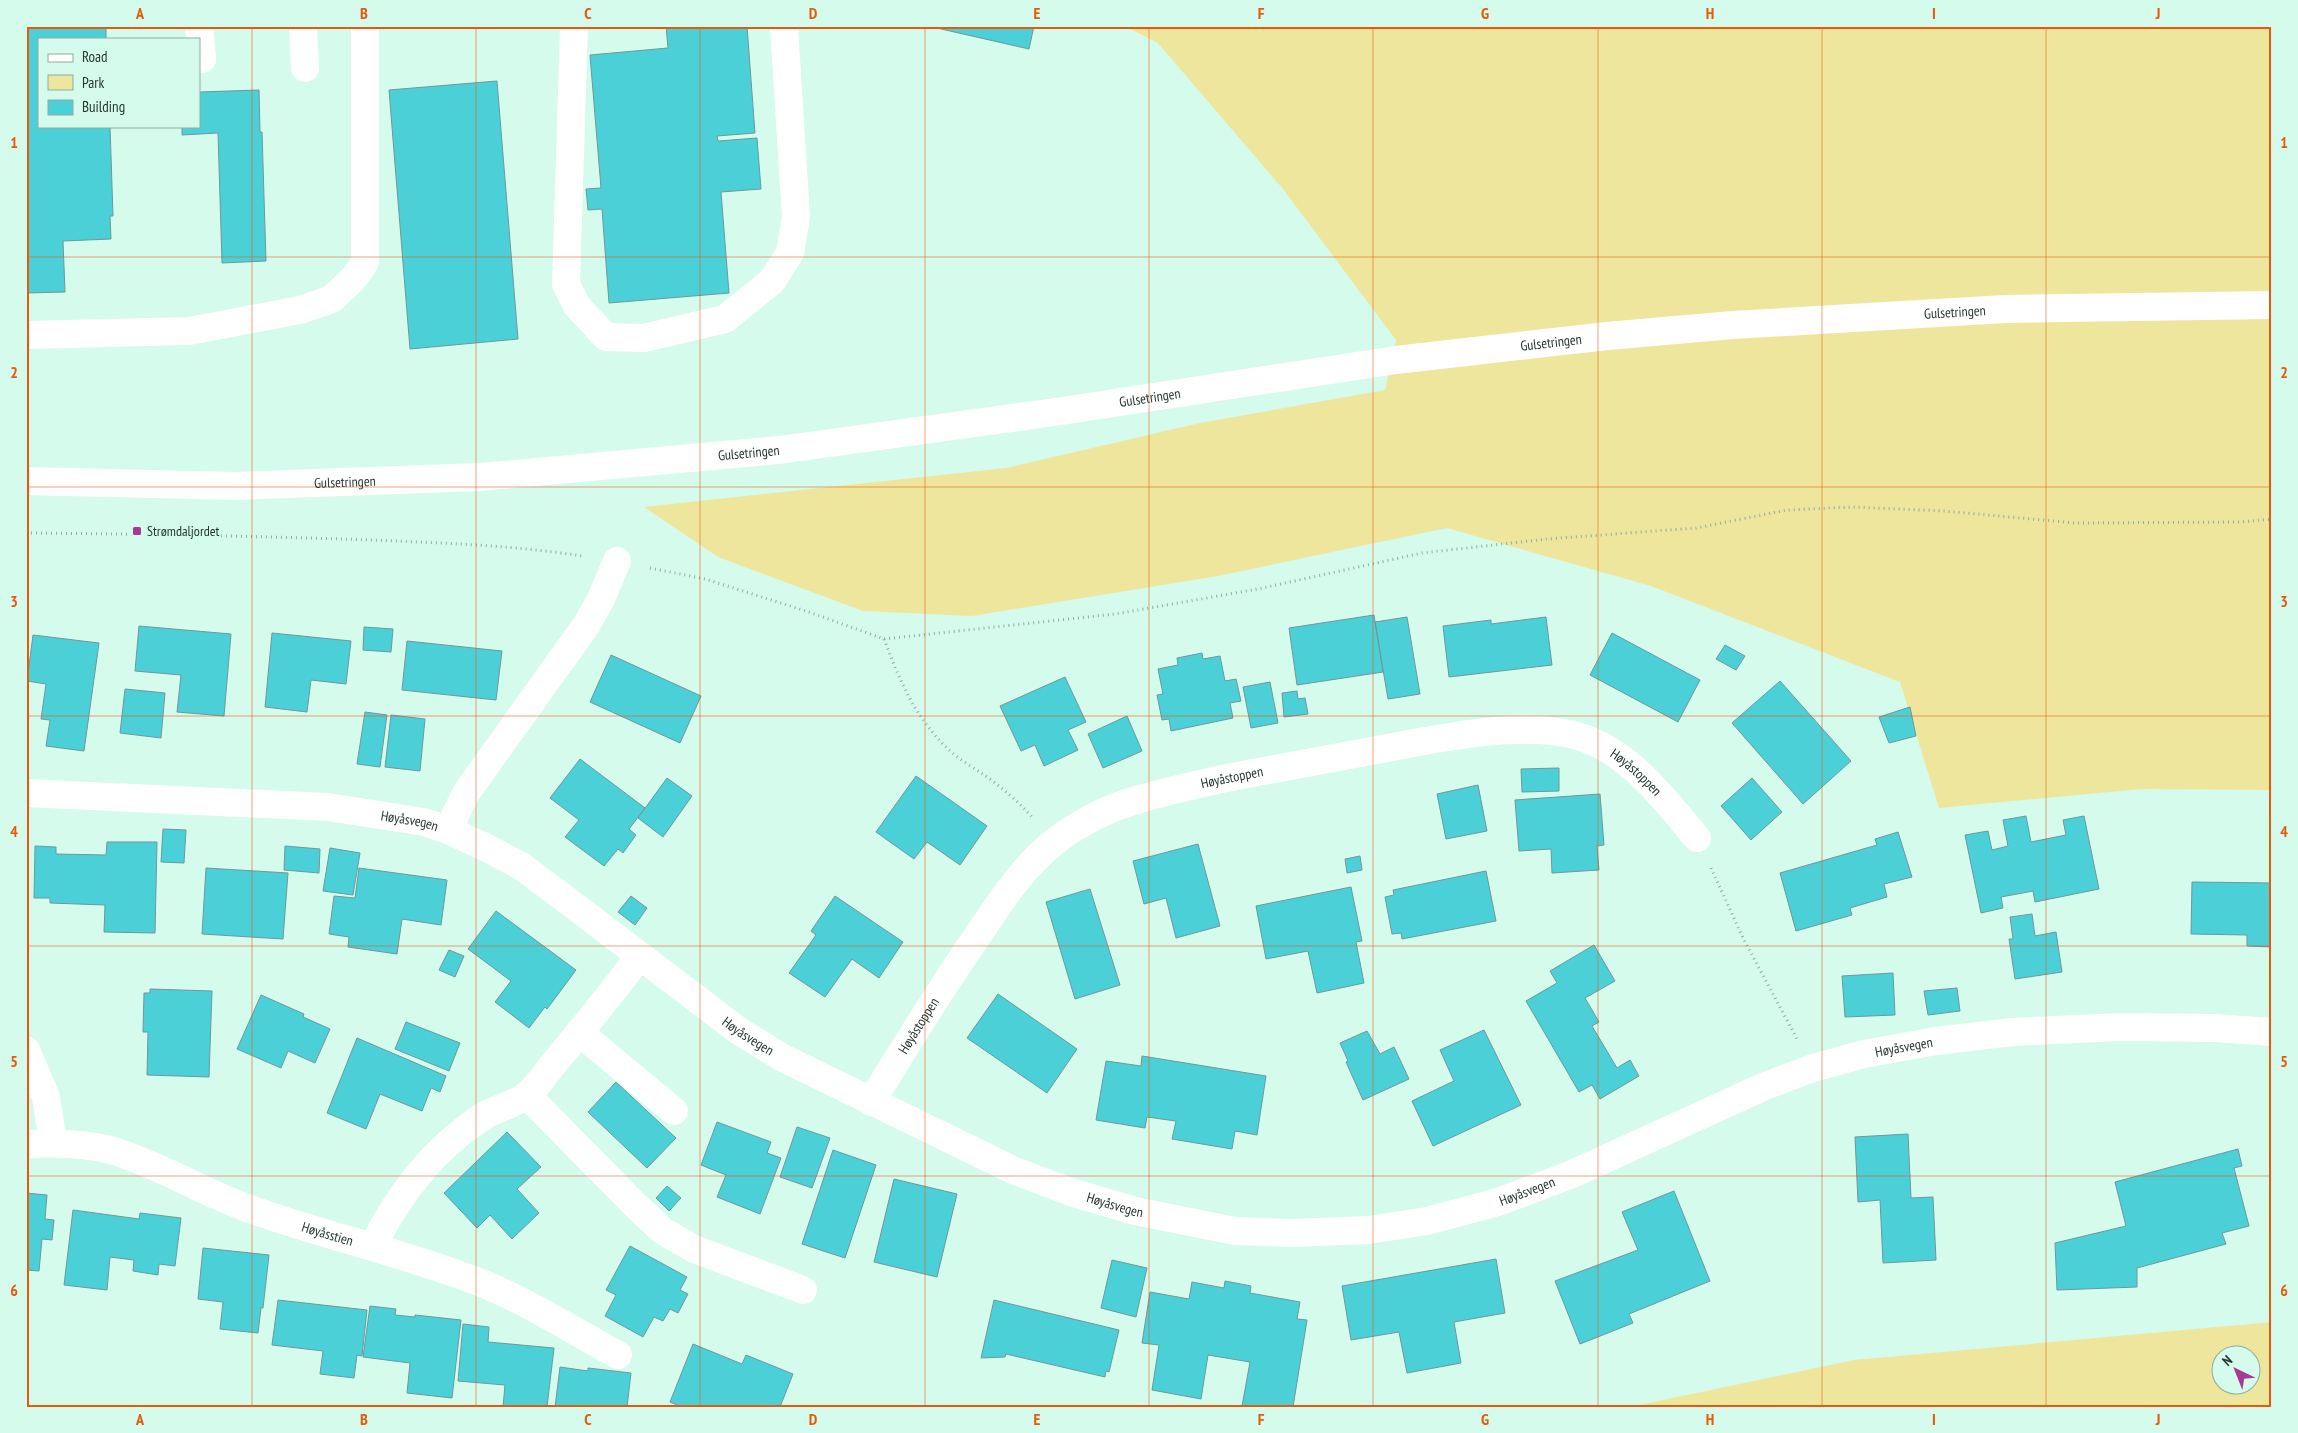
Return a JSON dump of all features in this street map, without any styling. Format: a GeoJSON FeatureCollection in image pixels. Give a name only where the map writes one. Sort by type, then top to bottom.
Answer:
{"type":"FeatureCollection","features":[{"type":"Feature","properties":{"kind":"street"},"geometry":{"type":"LineString","coordinates":[[199,26],[202,59]]}},
{"type":"Feature","properties":{"kind":"street"},"geometry":{"type":"LineString","coordinates":[[303,26],[305,68]]}},
{"type":"Feature","properties":{"kind":"street"},"geometry":{"type":"LineString","coordinates":[[26,335],[189,331],[300,310],[332,299],[354,278],[365,262],[364,26]]}},
{"type":"Feature","properties":{"kind":"street"},"geometry":{"type":"LineString","coordinates":[[574,26],[566,284],[577,306],[606,337],[644,338],[724,319],[772,281],[790,253],[796,217],[784,26]]}},
{"type":"Feature","properties":{"kind":"street","name":"Gulsetringen"},"geometry":{"type":"LineString","coordinates":[[26,481],[235,486],[480,477],[778,450],[1064,410],[1396,360],[1607,336],[1733,325],[2005,309],[2272,305]]}},
{"type":"Feature","properties":{"kind":"street"},"geometry":{"type":"LineString","coordinates":[[448,830],[466,793],[580,634],[601,599],[617,561]]}},
{"type":"Feature","properties":{"kind":"street","name":"Høyåstoppen"},"geometry":{"type":"LineString","coordinates":[[871,1102],[951,973],[998,905],[1027,868],[1054,842],[1091,819],[1128,802],[1232,777],[1438,739],[1494,732],[1540,730],[1574,735],[1609,748],[1647,781],[1697,838]]}},
{"type":"Feature","properties":{"kind":"street","name":"Høyåsvegen"},"geometry":{"type":"LineString","coordinates":[[26,793],[328,807],[424,822],[448,830],[521,866],[739,1031],[783,1058],[1015,1172],[1071,1192],[1135,1210],[1235,1231],[1292,1233],[1368,1230],[1417,1223],[1498,1202],[1570,1175],[1765,1086],[1813,1068],[1864,1054],[1936,1041],[2012,1032],[2121,1027],[2215,1028],[2272,1032]]}},
{"type":"Feature","properties":{"kind":"street"},"geometry":{"type":"LineString","coordinates":[[373,1246],[388,1217],[431,1160],[452,1139],[480,1118],[527,1095],[580,1033],[640,956]]}},
{"type":"Feature","properties":{"kind":"street"},"geometry":{"type":"LineString","coordinates":[[580,1033],[674,1111]]}},
{"type":"Feature","properties":{"kind":"street"},"geometry":{"type":"LineString","coordinates":[[26,1050],[46,1096],[53,1143]]}},
{"type":"Feature","properties":{"kind":"street"},"geometry":{"type":"LineString","coordinates":[[527,1095],[663,1231],[694,1249],[803,1290]]}},
{"type":"Feature","properties":{"kind":"street","name":"Høyåsstien"},"geometry":{"type":"LineString","coordinates":[[26,1144],[53,1143],[86,1146],[116,1152],[252,1210],[303,1228],[373,1246],[485,1285],[618,1355]]}},
{"type":"Feature","properties":{"kind":"path"},"geometry":{"type":"LineString","coordinates":[[26,533],[201,535],[441,543],[538,549],[617,561],[705,579],[809,612],[884,639],[1115,614],[1258,588],[1422,553],[1547,539],[1696,528],[1787,510],[1862,507],[1944,511],[2074,523],[2240,522],[2272,519]]}},
{"type":"Feature","properties":{"kind":"path"},"geometry":{"type":"LineString","coordinates":[[884,639],[901,686],[922,719],[949,751],[988,778],[1022,806],[1054,842]]}},
{"type":"Feature","properties":{"kind":"path"},"geometry":{"type":"LineString","coordinates":[[1697,838],[1744,940],[1813,1068]]}},
{"type":"Feature","properties":{"kind":"green space"},"geometry":{"type":"Polygon","coordinates":[[[1124,26],[2272,26],[2272,790],[2142,789],[1939,808],[1900,682],[1651,586],[1447,528],[1218,576],[972,616],[863,611],[718,557],[644,507],[1006,468],[1200,423],[1385,390],[1396,340],[1283,189],[1158,43],[1124,26]]]}},
{"type":"Feature","properties":{"kind":"green space"},"geometry":{"type":"Polygon","coordinates":[[[2272,1322],[2272,1407],[1630,1407],[1854,1360],[2272,1322]]]}},
{"type":"Feature","properties":{"kind":"building"},"geometry":{"type":"Polygon","coordinates":[[[26,26],[106,26],[106,38],[38,38],[38,128],[110,128],[113,216],[110,216],[111,239],[63,241],[65,292],[26,293],[26,26]]]}},
{"type":"Feature","properties":{"kind":"building"},"geometry":{"type":"Polygon","coordinates":[[[666,26],[747,26],[755,133],[717,136],[718,141],[757,138],[761,189],[721,192],[729,293],[609,303],[602,209],[588,210],[586,189],[601,188],[590,55],[668,48],[666,26]]]}},
{"type":"Feature","properties":{"kind":"building"},"geometry":{"type":"Polygon","coordinates":[[[928,26],[1034,26],[1029,49],[928,26]]]}},
{"type":"Feature","properties":{"kind":"building"},"geometry":{"type":"Polygon","coordinates":[[[497,81],[518,339],[410,349],[389,90],[497,81]]]}},
{"type":"Feature","properties":{"kind":"building"},"geometry":{"type":"Polygon","coordinates":[[[259,90],[266,261],[222,263],[218,133],[182,135],[182,128],[200,128],[200,92],[259,90]]]}},
{"type":"Feature","properties":{"kind":"building"},"geometry":{"type":"Polygon","coordinates":[[[1374,615],[1383,672],[1297,685],[1289,628],[1374,615]]]}},
{"type":"Feature","properties":{"kind":"building"},"geometry":{"type":"Polygon","coordinates":[[[1407,617],[1420,694],[1388,699],[1375,622],[1407,617]]]}},
{"type":"Feature","properties":{"kind":"building"},"geometry":{"type":"Polygon","coordinates":[[[1546,617],[1552,665],[1449,677],[1443,626],[1491,620],[1491,624],[1546,617]]]}},
{"type":"Feature","properties":{"kind":"building"},"geometry":{"type":"Polygon","coordinates":[[[139,626],[231,634],[224,716],[177,712],[181,675],[135,671],[139,626]]]}},
{"type":"Feature","properties":{"kind":"building"},"geometry":{"type":"Polygon","coordinates":[[[364,627],[393,629],[391,652],[363,650],[364,627]]]}},
{"type":"Feature","properties":{"kind":"building"},"geometry":{"type":"Polygon","coordinates":[[[272,633],[351,641],[346,684],[311,680],[307,712],[265,707],[272,633]]]}},
{"type":"Feature","properties":{"kind":"building"},"geometry":{"type":"Polygon","coordinates":[[[1612,633],[1700,680],[1678,722],[1590,675],[1612,633]]]}},
{"type":"Feature","properties":{"kind":"building"},"geometry":{"type":"Polygon","coordinates":[[[33,635],[99,643],[84,751],[46,746],[50,720],[41,719],[46,684],[27,681],[33,635]]]}},
{"type":"Feature","properties":{"kind":"building"},"geometry":{"type":"Polygon","coordinates":[[[407,641],[502,651],[496,700],[402,690],[407,641]]]}},
{"type":"Feature","properties":{"kind":"building"},"geometry":{"type":"Polygon","coordinates":[[[1725,645],[1745,656],[1736,670],[1716,659],[1725,645]]]}},
{"type":"Feature","properties":{"kind":"building"},"geometry":{"type":"Polygon","coordinates":[[[1202,653],[1203,659],[1220,656],[1225,681],[1236,679],[1241,701],[1230,703],[1233,718],[1171,731],[1169,719],[1162,720],[1157,695],[1163,694],[1158,669],[1178,665],[1177,658],[1202,653]]]}},
{"type":"Feature","properties":{"kind":"building"},"geometry":{"type":"Polygon","coordinates":[[[611,655],[701,696],[680,743],[590,702],[611,655]]]}},
{"type":"Feature","properties":{"kind":"building"},"geometry":{"type":"Polygon","coordinates":[[[1065,677],[1086,722],[1068,730],[1078,750],[1044,766],[1035,745],[1021,751],[1000,706],[1065,677]]]}},
{"type":"Feature","properties":{"kind":"building"},"geometry":{"type":"Polygon","coordinates":[[[1780,681],[1851,761],[1803,804],[1732,723],[1780,681]]]}},
{"type":"Feature","properties":{"kind":"building"},"geometry":{"type":"Polygon","coordinates":[[[1270,682],[1278,723],[1251,728],[1243,687],[1270,682]]]}},
{"type":"Feature","properties":{"kind":"building"},"geometry":{"type":"Polygon","coordinates":[[[125,689],[165,693],[161,738],[120,733],[125,689]]]}},
{"type":"Feature","properties":{"kind":"building"},"geometry":{"type":"Polygon","coordinates":[[[1297,691],[1298,699],[1305,698],[1308,714],[1284,717],[1282,693],[1297,691]]]}},
{"type":"Feature","properties":{"kind":"building"},"geometry":{"type":"Polygon","coordinates":[[[1910,707],[1916,736],[1889,743],[1879,717],[1910,707]]]}},
{"type":"Feature","properties":{"kind":"building"},"geometry":{"type":"Polygon","coordinates":[[[365,712],[387,715],[380,767],[357,764],[365,712]]]}},
{"type":"Feature","properties":{"kind":"building"},"geometry":{"type":"Polygon","coordinates":[[[391,715],[425,719],[420,771],[385,767],[391,715]]]}},
{"type":"Feature","properties":{"kind":"building"},"geometry":{"type":"Polygon","coordinates":[[[1127,716],[1142,751],[1103,768],[1088,734],[1127,716]]]}},
{"type":"Feature","properties":{"kind":"building"},"geometry":{"type":"Polygon","coordinates":[[[580,759],[645,808],[629,829],[636,835],[623,853],[618,849],[604,866],[565,837],[579,820],[550,798],[580,759]]]}},
{"type":"Feature","properties":{"kind":"building"},"geometry":{"type":"Polygon","coordinates":[[[1559,768],[1559,791],[1522,792],[1521,769],[1559,768]]]}},
{"type":"Feature","properties":{"kind":"building"},"geometry":{"type":"Polygon","coordinates":[[[916,776],[987,826],[960,865],[927,842],[914,859],[876,832],[916,776]]]}},
{"type":"Feature","properties":{"kind":"building"},"geometry":{"type":"Polygon","coordinates":[[[667,778],[692,796],[663,837],[638,818],[667,778]]]}},
{"type":"Feature","properties":{"kind":"building"},"geometry":{"type":"Polygon","coordinates":[[[1752,778],[1782,812],[1751,840],[1721,806],[1752,778]]]}},
{"type":"Feature","properties":{"kind":"building"},"geometry":{"type":"Polygon","coordinates":[[[1478,785],[1487,831],[1446,839],[1437,794],[1478,785]]]}},
{"type":"Feature","properties":{"kind":"building"},"geometry":{"type":"Polygon","coordinates":[[[1600,794],[1604,845],[1597,846],[1599,870],[1552,873],[1551,849],[1519,851],[1515,800],[1600,794]]]}},
{"type":"Feature","properties":{"kind":"building"},"geometry":{"type":"Polygon","coordinates":[[[2026,816],[2031,842],[2066,835],[2063,820],[2084,816],[2099,889],[2035,902],[2033,891],[2001,897],[2003,908],[1981,913],[1965,835],[1988,831],[1992,850],[2008,846],[2003,820],[2026,816]]]}},
{"type":"Feature","properties":{"kind":"building"},"geometry":{"type":"Polygon","coordinates":[[[163,829],[186,830],[184,863],[161,862],[163,829]]]}},
{"type":"Feature","properties":{"kind":"building"},"geometry":{"type":"Polygon","coordinates":[[[1898,832],[1912,877],[1884,884],[1887,897],[1850,908],[1852,915],[1796,931],[1780,873],[1877,845],[1875,839],[1898,832]]]}},
{"type":"Feature","properties":{"kind":"building"},"geometry":{"type":"Polygon","coordinates":[[[107,842],[157,842],[155,933],[104,932],[105,905],[50,903],[50,898],[34,898],[35,846],[56,847],[56,854],[106,855],[107,842]]]}},
{"type":"Feature","properties":{"kind":"building"},"geometry":{"type":"Polygon","coordinates":[[[1198,844],[1220,926],[1176,938],[1166,898],[1144,904],[1133,861],[1198,844]]]}},
{"type":"Feature","properties":{"kind":"building"},"geometry":{"type":"Polygon","coordinates":[[[285,846],[320,849],[319,873],[284,870],[285,846]]]}},
{"type":"Feature","properties":{"kind":"building"},"geometry":{"type":"Polygon","coordinates":[[[330,848],[360,853],[353,895],[323,891],[330,848]]]}},
{"type":"Feature","properties":{"kind":"building"},"geometry":{"type":"Polygon","coordinates":[[[1360,856],[1362,870],[1347,873],[1345,859],[1360,856]]]}},
{"type":"Feature","properties":{"kind":"building"},"geometry":{"type":"Polygon","coordinates":[[[206,868],[288,873],[283,939],[202,934],[206,868]]]}},
{"type":"Feature","properties":{"kind":"building"},"geometry":{"type":"Polygon","coordinates":[[[359,868],[447,880],[441,925],[402,919],[397,954],[348,947],[349,937],[329,934],[334,896],[355,898],[359,868]]]}},
{"type":"Feature","properties":{"kind":"building"},"geometry":{"type":"Polygon","coordinates":[[[1486,871],[1496,921],[1402,939],[1401,933],[1392,934],[1385,897],[1394,895],[1393,890],[1486,871]]]}},
{"type":"Feature","properties":{"kind":"building"},"geometry":{"type":"Polygon","coordinates":[[[2192,882],[2272,883],[2272,947],[2247,946],[2247,935],[2191,934],[2192,882]]]}},
{"type":"Feature","properties":{"kind":"building"},"geometry":{"type":"Polygon","coordinates":[[[1351,887],[1362,941],[1356,942],[1364,983],[1317,993],[1308,951],[1266,959],[1256,906],[1351,887]]]}},
{"type":"Feature","properties":{"kind":"building"},"geometry":{"type":"Polygon","coordinates":[[[1090,889],[1120,985],[1075,999],[1046,902],[1090,889]]]}},
{"type":"Feature","properties":{"kind":"building"},"geometry":{"type":"Polygon","coordinates":[[[631,896],[647,908],[635,925],[618,912],[631,896]]]}},
{"type":"Feature","properties":{"kind":"building"},"geometry":{"type":"Polygon","coordinates":[[[835,896],[903,942],[879,978],[852,959],[825,997],[789,973],[816,935],[811,931],[835,896]]]}},
{"type":"Feature","properties":{"kind":"building"},"geometry":{"type":"Polygon","coordinates":[[[496,911],[576,970],[547,1009],[545,1007],[529,1028],[495,1002],[511,981],[468,949],[496,911]]]}},
{"type":"Feature","properties":{"kind":"building"},"geometry":{"type":"Polygon","coordinates":[[[2032,914],[2035,936],[2056,932],[2062,972],[2015,979],[2009,939],[2013,939],[2010,917],[2032,914]]]}},
{"type":"Feature","properties":{"kind":"building"},"geometry":{"type":"Polygon","coordinates":[[[1594,945],[1615,981],[1585,998],[1599,1022],[1592,1026],[1617,1068],[1630,1060],[1639,1076],[1600,1099],[1592,1085],[1579,1092],[1526,1001],[1557,983],[1550,971],[1594,945]]]}},
{"type":"Feature","properties":{"kind":"building"},"geometry":{"type":"Polygon","coordinates":[[[449,950],[464,956],[455,977],[439,970],[449,950]]]}},
{"type":"Feature","properties":{"kind":"building"},"geometry":{"type":"Polygon","coordinates":[[[1893,973],[1895,1015],[1845,1017],[1842,976],[1893,973]]]}},
{"type":"Feature","properties":{"kind":"building"},"geometry":{"type":"Polygon","coordinates":[[[1957,988],[1960,1011],[1928,1015],[1924,991],[1957,988]]]}},
{"type":"Feature","properties":{"kind":"building"},"geometry":{"type":"Polygon","coordinates":[[[150,989],[212,991],[209,1077],[147,1075],[148,1032],[143,1032],[144,993],[150,993],[150,989]]]}},
{"type":"Feature","properties":{"kind":"building"},"geometry":{"type":"Polygon","coordinates":[[[998,994],[1077,1049],[1047,1093],[967,1038],[998,994]]]}},
{"type":"Feature","properties":{"kind":"building"},"geometry":{"type":"Polygon","coordinates":[[[261,995],[304,1014],[303,1017],[330,1029],[315,1063],[288,1051],[281,1068],[237,1049],[261,995]]]}},
{"type":"Feature","properties":{"kind":"building"},"geometry":{"type":"Polygon","coordinates":[[[406,1022],[460,1043],[449,1071],[395,1049],[406,1022]]]}},
{"type":"Feature","properties":{"kind":"building"},"geometry":{"type":"Polygon","coordinates":[[[1484,1030],[1521,1105],[1433,1146],[1412,1101],[1454,1081],[1440,1050],[1484,1030]]]}},
{"type":"Feature","properties":{"kind":"building"},"geometry":{"type":"Polygon","coordinates":[[[1367,1031],[1380,1054],[1394,1047],[1409,1079],[1363,1100],[1346,1062],[1348,1061],[1340,1043],[1367,1031]]]}},
{"type":"Feature","properties":{"kind":"building"},"geometry":{"type":"Polygon","coordinates":[[[357,1038],[446,1076],[440,1092],[431,1088],[422,1111],[380,1094],[366,1129],[327,1113],[357,1038]]]}},
{"type":"Feature","properties":{"kind":"building"},"geometry":{"type":"Polygon","coordinates":[[[1142,1056],[1266,1076],[1257,1135],[1235,1131],[1232,1149],[1172,1139],[1176,1121],[1147,1117],[1145,1128],[1096,1120],[1106,1061],[1141,1066],[1142,1056]]]}},
{"type":"Feature","properties":{"kind":"building"},"geometry":{"type":"Polygon","coordinates":[[[616,1082],[676,1138],[647,1168],[588,1112],[616,1082]]]}},
{"type":"Feature","properties":{"kind":"building"},"geometry":{"type":"Polygon","coordinates":[[[717,1122],[771,1142],[767,1153],[781,1158],[760,1214],[717,1197],[726,1175],[701,1165],[717,1122]]]}},
{"type":"Feature","properties":{"kind":"building"},"geometry":{"type":"Polygon","coordinates":[[[797,1127],[830,1138],[812,1188],[780,1177],[797,1127]]]}},
{"type":"Feature","properties":{"kind":"building"},"geometry":{"type":"Polygon","coordinates":[[[507,1132],[541,1167],[517,1189],[539,1213],[512,1239],[490,1215],[477,1228],[444,1193],[507,1132]]]}},
{"type":"Feature","properties":{"kind":"building"},"geometry":{"type":"Polygon","coordinates":[[[1908,1134],[1911,1198],[1933,1197],[1936,1260],[1883,1263],[1880,1200],[1858,1202],[1855,1137],[1908,1134]]]}},
{"type":"Feature","properties":{"kind":"building"},"geometry":{"type":"Polygon","coordinates":[[[2238,1149],[2242,1166],[2234,1168],[2249,1226],[2222,1233],[2226,1244],[2137,1268],[2137,1287],[2057,1290],[2055,1243],[2126,1226],[2115,1182],[2238,1149]]]}},
{"type":"Feature","properties":{"kind":"building"},"geometry":{"type":"Polygon","coordinates":[[[833,1150],[876,1165],[845,1258],[802,1244],[833,1150]]]}},
{"type":"Feature","properties":{"kind":"building"},"geometry":{"type":"Polygon","coordinates":[[[894,1179],[957,1194],[937,1277],[874,1262],[894,1179]]]}},
{"type":"Feature","properties":{"kind":"building"},"geometry":{"type":"Polygon","coordinates":[[[667,1186],[681,1198],[669,1211],[656,1198],[667,1186]]]}},
{"type":"Feature","properties":{"kind":"building"},"geometry":{"type":"Polygon","coordinates":[[[1674,1191],[1710,1281],[1629,1314],[1633,1323],[1580,1344],[1555,1281],[1638,1250],[1622,1212],[1674,1191]]]}},
{"type":"Feature","properties":{"kind":"building"},"geometry":{"type":"Polygon","coordinates":[[[26,1193],[47,1195],[45,1219],[54,1220],[52,1240],[42,1239],[39,1271],[26,1270],[26,1193]]]}},
{"type":"Feature","properties":{"kind":"building"},"geometry":{"type":"Polygon","coordinates":[[[73,1210],[139,1219],[140,1213],[181,1218],[175,1266],[159,1264],[158,1275],[133,1271],[134,1260],[110,1257],[107,1290],[64,1285],[73,1210]]]}},
{"type":"Feature","properties":{"kind":"building"},"geometry":{"type":"Polygon","coordinates":[[[630,1246],[687,1277],[680,1290],[688,1294],[678,1313],[670,1309],[663,1321],[654,1317],[643,1337],[605,1316],[616,1295],[606,1290],[630,1246]]]}},
{"type":"Feature","properties":{"kind":"building"},"geometry":{"type":"Polygon","coordinates":[[[203,1248],[269,1255],[258,1333],[220,1329],[223,1302],[198,1299],[203,1248]]]}},
{"type":"Feature","properties":{"kind":"building"},"geometry":{"type":"Polygon","coordinates":[[[1496,1259],[1505,1313],[1454,1322],[1461,1363],[1407,1373],[1399,1332],[1351,1340],[1342,1286],[1496,1259]]]}},
{"type":"Feature","properties":{"kind":"building"},"geometry":{"type":"Polygon","coordinates":[[[1112,1260],[1147,1268],[1136,1317],[1101,1308],[1112,1260]]]}},
{"type":"Feature","properties":{"kind":"building"},"geometry":{"type":"Polygon","coordinates":[[[1225,1281],[1251,1286],[1250,1293],[1300,1302],[1297,1319],[1307,1320],[1293,1407],[1242,1406],[1250,1362],[1208,1355],[1201,1399],[1152,1390],[1159,1345],[1142,1343],[1150,1292],[1189,1299],[1192,1282],[1224,1288],[1225,1281]]]}},
{"type":"Feature","properties":{"kind":"building"},"geometry":{"type":"Polygon","coordinates":[[[278,1300],[367,1310],[362,1356],[357,1355],[354,1378],[320,1374],[323,1351],[272,1345],[278,1300]]]}},
{"type":"Feature","properties":{"kind":"building"},"geometry":{"type":"Polygon","coordinates":[[[994,1300],[1119,1330],[1109,1372],[1106,1371],[1105,1377],[1006,1354],[1005,1357],[981,1358],[994,1300]]]}},
{"type":"Feature","properties":{"kind":"building"},"geometry":{"type":"Polygon","coordinates":[[[370,1306],[396,1309],[395,1315],[415,1317],[415,1315],[461,1320],[452,1398],[407,1393],[410,1363],[363,1357],[370,1306]]]}},
{"type":"Feature","properties":{"kind":"building"},"geometry":{"type":"Polygon","coordinates":[[[463,1324],[489,1327],[488,1342],[554,1348],[547,1407],[503,1407],[505,1385],[458,1381],[463,1324]]]}},
{"type":"Feature","properties":{"kind":"building"},"geometry":{"type":"Polygon","coordinates":[[[693,1344],[742,1364],[746,1355],[793,1374],[780,1407],[682,1407],[670,1402],[693,1344]]]}},
{"type":"Feature","properties":{"kind":"building"},"geometry":{"type":"Polygon","coordinates":[[[560,1367],[588,1371],[588,1368],[631,1373],[627,1407],[555,1407],[560,1367]]]}},
{"type":"Feature","properties":{"kind":"place","name":"Strømdaljordet"},"geometry":{"type":"Point","coordinates":[137,531]}}]}
